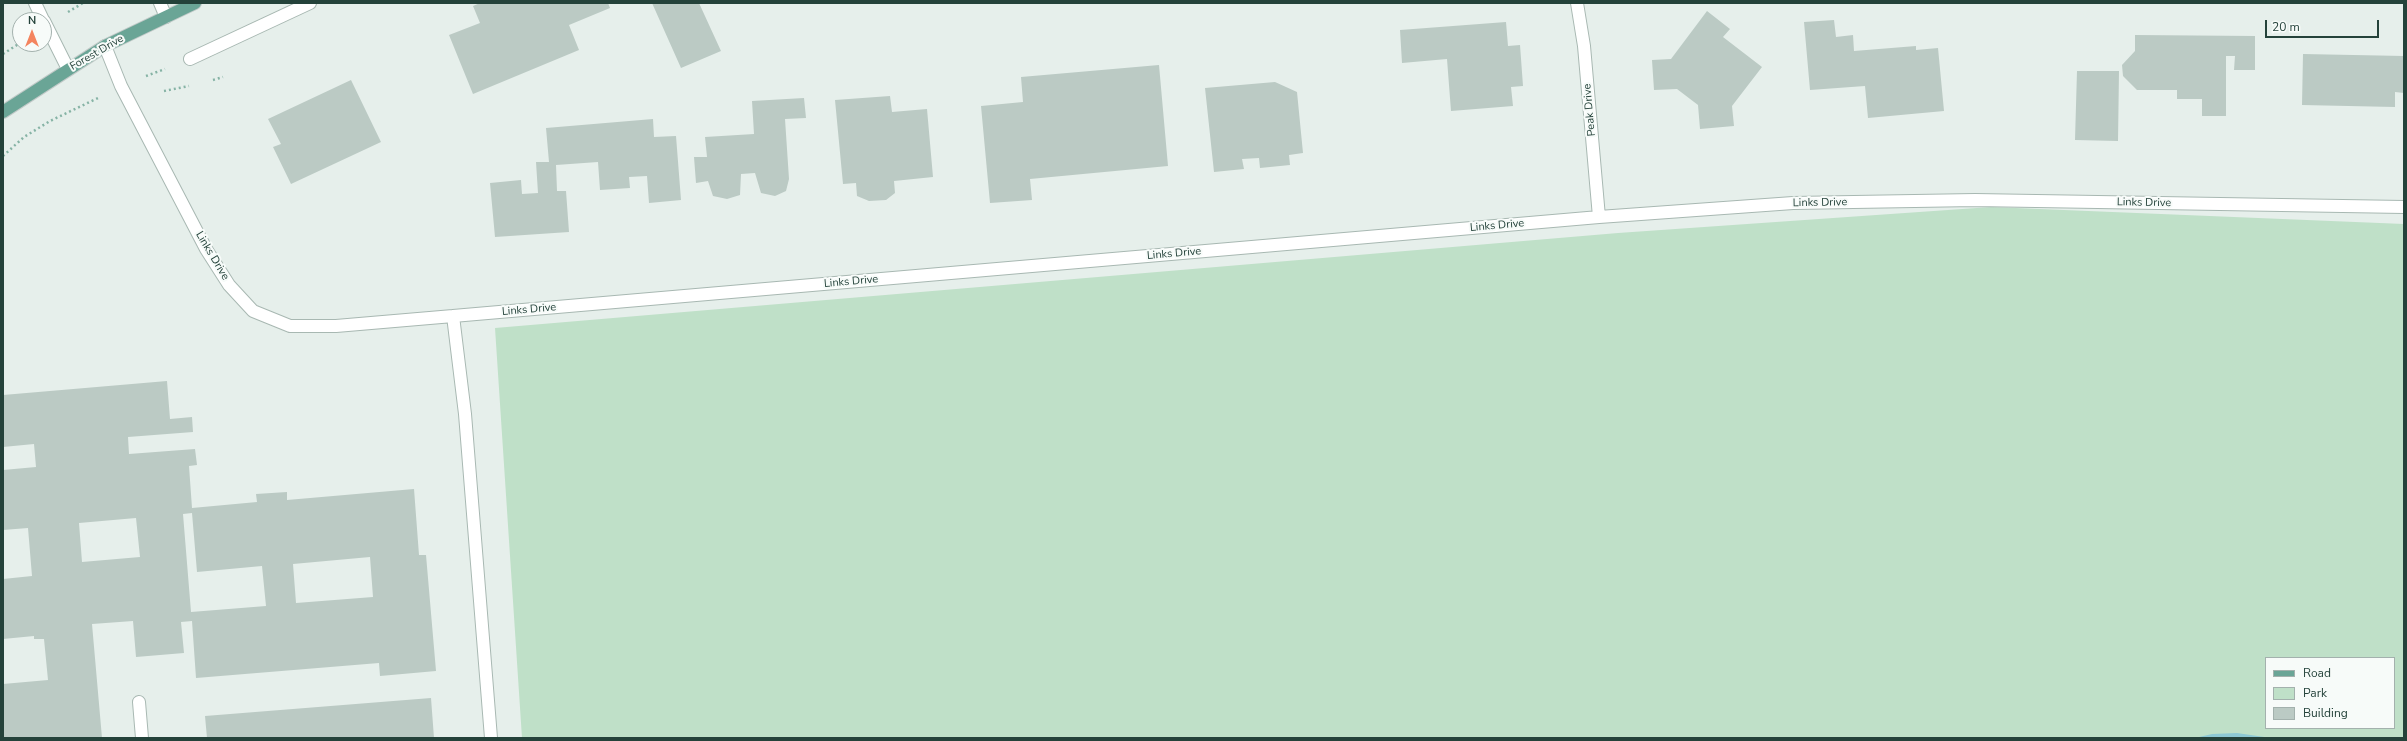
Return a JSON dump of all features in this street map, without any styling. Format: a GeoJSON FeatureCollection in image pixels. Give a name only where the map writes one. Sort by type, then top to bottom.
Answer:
{"type":"FeatureCollection","features":[{"type":"Feature","properties":{"kind":"main road","name":"Forest Drive"},"geometry":{"type":"LineString","coordinates":[[3,112],[105,46],[195,3]]}},
{"type":"Feature","properties":{"kind":"street"},"geometry":{"type":"LineString","coordinates":[[35,3],[40,12]]}},
{"type":"Feature","properties":{"kind":"street"},"geometry":{"type":"LineString","coordinates":[[160,3],[166,17]]}},
{"type":"Feature","properties":{"kind":"street"},"geometry":{"type":"LineString","coordinates":[[190,59],[310,3]]}},
{"type":"Feature","properties":{"kind":"street","name":"Peak Drive"},"geometry":{"type":"LineString","coordinates":[[1577,3],[1584,46],[1599,217]]}},
{"type":"Feature","properties":{"kind":"street"},"geometry":{"type":"LineString","coordinates":[[52,37],[68,69]]}},
{"type":"Feature","properties":{"kind":"street","name":"Links Drive"},"geometry":{"type":"LineString","coordinates":[[105,46],[121,86],[206,249],[229,285],[253,311],[290,326],[336,326],[1599,217],[1793,203],[1967,200],[2404,207]]}},
{"type":"Feature","properties":{"kind":"street"},"geometry":{"type":"LineString","coordinates":[[453,316],[465,414],[491,738]]}},
{"type":"Feature","properties":{"kind":"street"},"geometry":{"type":"LineString","coordinates":[[139,702],[142,738]]}},
{"type":"Feature","properties":{"kind":"path"},"geometry":{"type":"LineString","coordinates":[[3,54],[12,48]]}},
{"type":"Feature","properties":{"kind":"path"},"geometry":{"type":"LineString","coordinates":[[3,156],[24,137],[50,121]]}},
{"type":"Feature","properties":{"kind":"green space"},"geometry":{"type":"Polygon","coordinates":[[[1991,207],[2404,224],[2404,738],[522,738],[495,328],[1618,233],[1991,207]]]}},
{"type":"Feature","properties":{"kind":"water"},"geometry":{"type":"Polygon","coordinates":[[[2237,733],[2271,738],[2195,738],[2212,734],[2237,733]]]}},
{"type":"Feature","properties":{"kind":"building"},"geometry":{"type":"Polygon","coordinates":[[[480,3],[608,3],[610,8],[569,25],[579,50],[473,94],[449,35],[480,23],[473,6],[480,3]]]}},
{"type":"Feature","properties":{"kind":"building"},"geometry":{"type":"Polygon","coordinates":[[[652,3],[699,3],[721,51],[681,68],[652,3]]]}},
{"type":"Feature","properties":{"kind":"building"},"geometry":{"type":"Polygon","coordinates":[[[1707,11],[1730,29],[1723,37],[1762,67],[1732,106],[1734,126],[1700,129],[1698,105],[1677,89],[1654,90],[1652,60],[1671,59],[1707,11]]]}},
{"type":"Feature","properties":{"kind":"building"},"geometry":{"type":"Polygon","coordinates":[[[1834,20],[1836,37],[1853,35],[1854,51],[1916,46],[1916,50],[1938,48],[1944,111],[1868,118],[1865,86],[1810,90],[1804,22],[1834,20]]]}},
{"type":"Feature","properties":{"kind":"building"},"geometry":{"type":"Polygon","coordinates":[[[1506,22],[1508,46],[1520,45],[1523,86],[1511,87],[1513,106],[1451,111],[1447,59],[1402,63],[1400,30],[1506,22]]]}},
{"type":"Feature","properties":{"kind":"building"},"geometry":{"type":"Polygon","coordinates":[[[2135,35],[2255,36],[2255,70],[2234,70],[2235,56],[2226,56],[2226,116],[2202,116],[2202,99],[2177,99],[2177,90],[2137,90],[2123,76],[2122,65],[2135,51],[2135,35]]]}},
{"type":"Feature","properties":{"kind":"building"},"geometry":{"type":"Polygon","coordinates":[[[2303,54],[2404,56],[2404,93],[2395,92],[2395,107],[2302,105],[2303,54]]]}},
{"type":"Feature","properties":{"kind":"building"},"geometry":{"type":"Polygon","coordinates":[[[1159,65],[1168,166],[1030,179],[1032,200],[990,203],[981,106],[1023,102],[1021,77],[1159,65]]]}},
{"type":"Feature","properties":{"kind":"building"},"geometry":{"type":"Polygon","coordinates":[[[2077,71],[2119,71],[2118,141],[2075,140],[2077,71]]]}},
{"type":"Feature","properties":{"kind":"building"},"geometry":{"type":"Polygon","coordinates":[[[351,80],[381,142],[291,184],[273,147],[281,144],[268,119],[351,80]]]}},
{"type":"Feature","properties":{"kind":"building"},"geometry":{"type":"Polygon","coordinates":[[[1275,82],[1297,92],[1303,153],[1289,155],[1290,165],[1260,168],[1259,158],[1242,159],[1244,169],[1214,172],[1205,88],[1275,82]]]}},
{"type":"Feature","properties":{"kind":"building"},"geometry":{"type":"Polygon","coordinates":[[[890,96],[892,112],[927,109],[933,177],[894,181],[895,193],[886,200],[869,201],[857,196],[856,183],[843,184],[835,100],[890,96]]]}},
{"type":"Feature","properties":{"kind":"building"},"geometry":{"type":"Polygon","coordinates":[[[804,98],[806,118],[785,119],[789,179],[786,191],[775,196],[761,193],[755,173],[741,174],[740,195],[727,199],[713,196],[708,181],[696,183],[694,157],[707,157],[705,137],[754,134],[752,101],[804,98]]]}},
{"type":"Feature","properties":{"kind":"building"},"geometry":{"type":"Polygon","coordinates":[[[653,119],[654,137],[676,136],[681,200],[649,203],[647,176],[629,177],[630,188],[600,190],[598,162],[556,165],[557,191],[566,191],[569,232],[495,237],[490,183],[521,180],[522,194],[538,193],[536,162],[549,162],[546,128],[653,119]]]}},
{"type":"Feature","properties":{"kind":"building"},"geometry":{"type":"Polygon","coordinates":[[[167,381],[170,419],[192,417],[193,432],[128,437],[129,454],[195,449],[197,465],[189,466],[192,508],[257,502],[256,494],[287,492],[287,500],[414,489],[419,555],[426,555],[436,671],[380,676],[379,663],[196,678],[192,621],[181,622],[184,653],[136,657],[133,621],[92,624],[102,738],[3,738],[3,684],[48,680],[44,639],[34,639],[34,636],[3,639],[3,579],[32,576],[28,528],[3,530],[3,470],[36,467],[34,444],[3,447],[3,395],[167,381]],[[192,513],[183,514],[191,612],[266,606],[262,566],[197,572],[192,513]],[[136,518],[79,523],[82,562],[140,557],[136,518]],[[370,557],[293,564],[296,603],[373,597],[370,557]]]}},
{"type":"Feature","properties":{"kind":"building"},"geometry":{"type":"Polygon","coordinates":[[[431,698],[434,738],[207,738],[205,716],[431,698]]]}}]}
